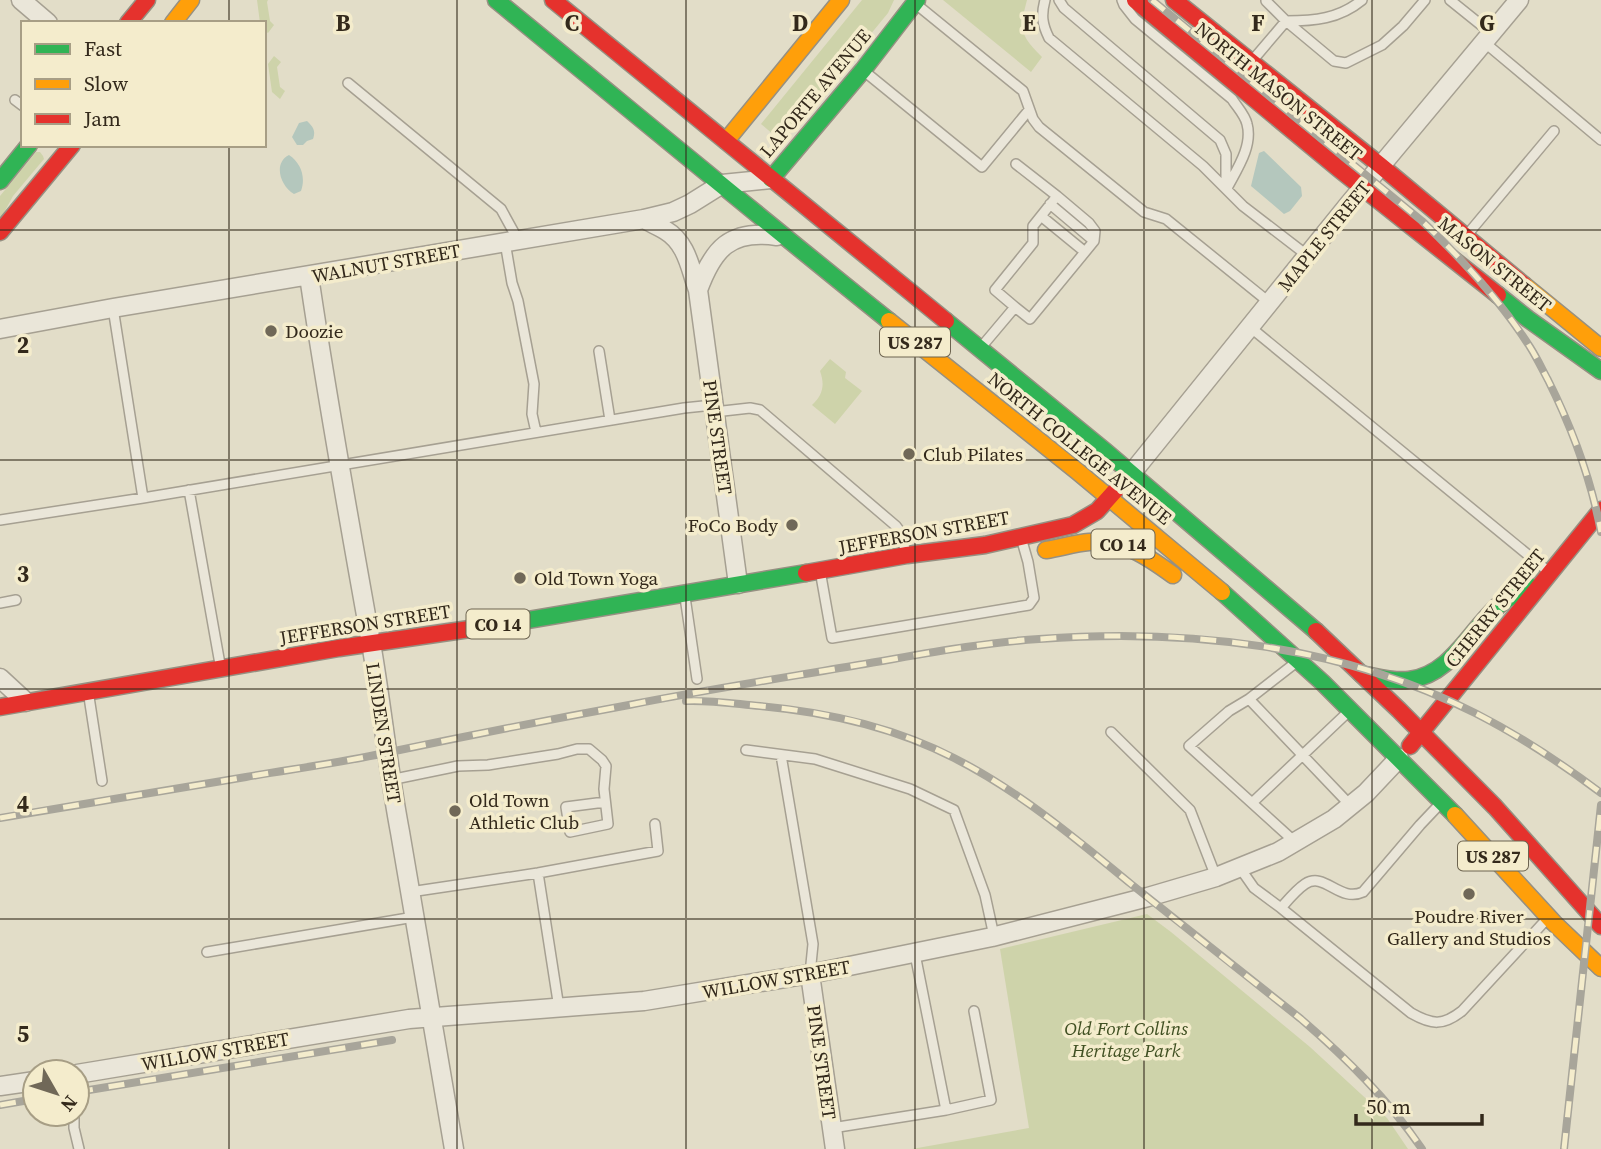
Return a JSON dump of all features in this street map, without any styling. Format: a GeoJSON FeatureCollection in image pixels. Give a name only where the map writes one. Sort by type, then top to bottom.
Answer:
{"type":"FeatureCollection","features":[{"type":"Feature","properties":{"kind":"main road"},"geometry":{"type":"LineString","coordinates":[[130,21],[147,0]]}},
{"type":"Feature","properties":{"kind":"main road"},"geometry":{"type":"LineString","coordinates":[[175,21],[191,0]]}},
{"type":"Feature","properties":{"kind":"main road","name":"NORTH COLLEGE AVENUE"},"geometry":{"type":"LineString","coordinates":[[496,0],[1208,579],[1298,660],[1399,758],[1601,968]]}},
{"type":"Feature","properties":{"kind":"main road","name":"NORTH COLLEGE AVENUE"},"geometry":{"type":"LineString","coordinates":[[553,0],[980,349],[1297,614],[1362,674],[1495,807],[1601,926]]}},
{"type":"Feature","properties":{"kind":"main road","name":"LAPORTE AVENUE"},"geometry":{"type":"LineString","coordinates":[[726,141],[841,0]]}},
{"type":"Feature","properties":{"kind":"main road","name":"NORTH MASON STREET"},"geometry":{"type":"LineString","coordinates":[[1135,0],[1364,188]]}},
{"type":"Feature","properties":{"kind":"main road","name":"MASON STREET"},"geometry":{"type":"LineString","coordinates":[[1174,0],[1601,348]]}},
{"type":"Feature","properties":{"kind":"main road","name":"LAPORTE AVENUE"},"geometry":{"type":"LineString","coordinates":[[771,179],[863,70],[913,1]]}},
{"type":"Feature","properties":{"kind":"main road"},"geometry":{"type":"LineString","coordinates":[[0,181],[27,147]]}},
{"type":"Feature","properties":{"kind":"main road"},"geometry":{"type":"LineString","coordinates":[[0,232],[70,147]]}},
{"type":"Feature","properties":{"kind":"main road","name":"MASON STREET"},"geometry":{"type":"LineString","coordinates":[[1364,188],[1528,318],[1601,371]]}},
{"type":"Feature","properties":{"kind":"main road","name":"JEFFERSON STREET"},"geometry":{"type":"LineString","coordinates":[[0,706],[907,555],[985,545],[1073,525],[1097,511],[1130,474]]}},
{"type":"Feature","properties":{"kind":"main road","name":"CHERRY STREET"},"geometry":{"type":"LineString","coordinates":[[1421,733],[1601,510]]}},
{"type":"Feature","properties":{"kind":"main road","name":"CO 14"},"geometry":{"type":"LineString","coordinates":[[985,545],[1017,553],[1091,542],[1126,544],[1146,554],[1184,583]]}},
{"type":"Feature","properties":{"kind":"main road"},"geometry":{"type":"LineString","coordinates":[[1362,674],[1398,681],[1434,672],[1451,659],[1497,607],[1548,576]]}},
{"type":"Feature","properties":{"kind":"main road"},"geometry":{"type":"LineString","coordinates":[[1203,595],[1245,613]]}},
{"type":"Feature","properties":{"kind":"main road","name":"WILLOW STREET"},"geometry":{"type":"LineString","coordinates":[[1399,758],[1421,733]]}},
{"type":"Feature","properties":{"kind":"street"},"geometry":{"type":"LineString","coordinates":[[20,0],[46,21]]}},
{"type":"Feature","properties":{"kind":"street","name":"MAPLE STREET"},"geometry":{"type":"LineString","coordinates":[[1130,474],[1519,0]]}},
{"type":"Feature","properties":{"kind":"street"},"geometry":{"type":"LineString","coordinates":[[722,184],[726,141]]}},
{"type":"Feature","properties":{"kind":"street"},"geometry":{"type":"LineString","coordinates":[[52,169],[53,147]]}},
{"type":"Feature","properties":{"kind":"street","name":"LAPORTE AVENUE"},"geometry":{"type":"LineString","coordinates":[[722,184],[771,179]]}},
{"type":"Feature","properties":{"kind":"street","name":"WALNUT STREET"},"geometry":{"type":"LineString","coordinates":[[0,329],[644,219],[681,208],[722,184]]}},
{"type":"Feature","properties":{"kind":"street","name":"PINE STREET"},"geometry":{"type":"LineString","coordinates":[[644,219],[667,230],[678,240],[688,259],[698,290],[738,584]]}},
{"type":"Feature","properties":{"kind":"street"},"geometry":{"type":"LineString","coordinates":[[698,290],[715,254],[731,242],[746,235],[785,237]]}},
{"type":"Feature","properties":{"kind":"street","name":"LINDEN STREET"},"geometry":{"type":"LineString","coordinates":[[309,276],[390,780],[454,1149]]}},
{"type":"Feature","properties":{"kind":"street"},"geometry":{"type":"LineString","coordinates":[[0,678],[26,702]]}},
{"type":"Feature","properties":{"kind":"street","name":"WILLOW STREET"},"geometry":{"type":"LineString","coordinates":[[91,1072],[409,1019],[644,1001],[810,974],[994,936],[1148,897],[1240,868],[1296,843],[1334,819],[1374,786],[1399,758]]}},
{"type":"Feature","properties":{"kind":"street","name":"PINE STREET"},"geometry":{"type":"LineString","coordinates":[[810,974],[835,1149]]}},
{"type":"Feature","properties":{"kind":"street"},"geometry":{"type":"LineString","coordinates":[[0,1086],[21,1083]]}},
{"type":"Feature","properties":{"kind":"lane"},"geometry":{"type":"LineString","coordinates":[[1045,0],[1042,25],[1049,38],[1203,166],[1243,206],[1308,256]]}},
{"type":"Feature","properties":{"kind":"lane"},"geometry":{"type":"LineString","coordinates":[[1059,0],[1064,8],[1220,140],[1226,154],[1226,189]]}},
{"type":"Feature","properties":{"kind":"lane"},"geometry":{"type":"LineString","coordinates":[[1122,0],[1135,19],[1233,99],[1241,111],[1247,124],[1248,144],[1226,189]]}},
{"type":"Feature","properties":{"kind":"lane"},"geometry":{"type":"LineString","coordinates":[[1251,62],[1286,21],[1313,21],[1332,17],[1354,7],[1362,0]]}},
{"type":"Feature","properties":{"kind":"lane"},"geometry":{"type":"LineString","coordinates":[[1266,1],[1334,61],[1346,63],[1382,45],[1425,0]]}},
{"type":"Feature","properties":{"kind":"lane"},"geometry":{"type":"LineString","coordinates":[[1450,0],[1601,140]]}},
{"type":"Feature","properties":{"kind":"lane"},"geometry":{"type":"LineString","coordinates":[[913,1],[1023,91],[1029,110],[1039,127],[1144,212],[1166,219],[1270,303]]}},
{"type":"Feature","properties":{"kind":"lane"},"geometry":{"type":"LineString","coordinates":[[863,70],[982,167],[1029,110]]}},
{"type":"Feature","properties":{"kind":"lane"},"geometry":{"type":"LineString","coordinates":[[348,83],[501,209],[512,241],[512,283],[534,384],[533,414],[536,432]]}},
{"type":"Feature","properties":{"kind":"lane"},"geometry":{"type":"LineString","coordinates":[[1466,237],[1554,131]]}},
{"type":"Feature","properties":{"kind":"lane"},"geometry":{"type":"LineString","coordinates":[[1016,164],[1054,200],[1089,223],[1095,231],[1094,241],[1031,319],[995,290],[1032,243],[1033,226],[1054,200]]}},
{"type":"Feature","properties":{"kind":"lane"},"geometry":{"type":"LineString","coordinates":[[1041,216],[1085,252]]}},
{"type":"Feature","properties":{"kind":"lane"},"geometry":{"type":"LineString","coordinates":[[980,349],[1015,307]]}},
{"type":"Feature","properties":{"kind":"lane"},"geometry":{"type":"LineString","coordinates":[[113,308],[143,498]]}},
{"type":"Feature","properties":{"kind":"lane"},"geometry":{"type":"LineString","coordinates":[[1250,327],[1548,576]]}},
{"type":"Feature","properties":{"kind":"lane"},"geometry":{"type":"LineString","coordinates":[[599,351],[610,420]]}},
{"type":"Feature","properties":{"kind":"lane"},"geometry":{"type":"LineString","coordinates":[[0,520],[684,408],[750,408],[760,410],[896,526],[907,555]]}},
{"type":"Feature","properties":{"kind":"lane"},"geometry":{"type":"LineString","coordinates":[[189,490],[221,669]]}},
{"type":"Feature","properties":{"kind":"lane"},"geometry":{"type":"LineString","coordinates":[[820,571],[832,638],[1029,605],[1034,598],[1021,536]]}},
{"type":"Feature","properties":{"kind":"lane"},"geometry":{"type":"LineString","coordinates":[[685,593],[697,679]]}},
{"type":"Feature","properties":{"kind":"lane"},"geometry":{"type":"LineString","coordinates":[[0,603],[16,600]]}},
{"type":"Feature","properties":{"kind":"lane"},"geometry":{"type":"LineString","coordinates":[[1296,843],[1189,746],[1229,710],[1249,699],[1298,660]]}},
{"type":"Feature","properties":{"kind":"lane"},"geometry":{"type":"LineString","coordinates":[[88,692],[102,781]]}},
{"type":"Feature","properties":{"kind":"lane"},"geometry":{"type":"LineString","coordinates":[[1249,699],[1351,806]]}},
{"type":"Feature","properties":{"kind":"lane"},"geometry":{"type":"LineString","coordinates":[[1252,803],[1350,710]]}},
{"type":"Feature","properties":{"kind":"lane"},"geometry":{"type":"LineString","coordinates":[[1111,732],[1190,810],[1216,877]]}},
{"type":"Feature","properties":{"kind":"lane"},"geometry":{"type":"LineString","coordinates":[[390,780],[457,766],[488,765],[589,749],[606,766],[604,789],[608,824],[570,832],[566,807],[605,802]]}},
{"type":"Feature","properties":{"kind":"lane"},"geometry":{"type":"LineString","coordinates":[[746,750],[815,759],[910,789],[954,810],[985,895],[994,936]]}},
{"type":"Feature","properties":{"kind":"lane"},"geometry":{"type":"LineString","coordinates":[[781,755],[813,944],[810,974]]}},
{"type":"Feature","properties":{"kind":"lane"},"geometry":{"type":"LineString","coordinates":[[1280,908],[1307,883],[1320,881],[1342,893],[1355,896],[1363,892],[1442,802]]}},
{"type":"Feature","properties":{"kind":"lane"},"geometry":{"type":"LineString","coordinates":[[410,892],[538,873],[658,851],[655,824]]}},
{"type":"Feature","properties":{"kind":"lane"},"geometry":{"type":"LineString","coordinates":[[1240,868],[1254,888],[1411,1013],[1425,1021],[1440,1023],[1462,1011],[1549,916]]}},
{"type":"Feature","properties":{"kind":"lane"},"geometry":{"type":"LineString","coordinates":[[538,873],[559,1008]]}},
{"type":"Feature","properties":{"kind":"lane"},"geometry":{"type":"LineString","coordinates":[[207,952],[414,917]]}},
{"type":"Feature","properties":{"kind":"lane"},"geometry":{"type":"LineString","coordinates":[[915,954],[946,1110]]}},
{"type":"Feature","properties":{"kind":"lane"},"geometry":{"type":"LineString","coordinates":[[832,1128],[946,1110],[990,1100],[974,1012]]}},
{"type":"Feature","properties":{"kind":"lane"},"geometry":{"type":"LineString","coordinates":[[74,1128],[79,1149]]}},
{"type":"Feature","properties":{"kind":"green space"},"geometry":{"type":"Polygon","coordinates":[[[257,0],[268,0],[270,21],[274,25],[268,33],[266,21],[260,21],[257,0]]]}},
{"type":"Feature","properties":{"kind":"green space"},"geometry":{"type":"Polygon","coordinates":[[[862,0],[894,0],[888,13],[782,142],[761,124],[862,0]]]}},
{"type":"Feature","properties":{"kind":"green space"},"geometry":{"type":"Polygon","coordinates":[[[943,0],[1027,0],[1023,32],[1042,57],[1031,72],[943,0]]]}},
{"type":"Feature","properties":{"kind":"green space"},"geometry":{"type":"Polygon","coordinates":[[[274,56],[281,62],[277,67],[280,87],[285,91],[280,99],[272,92],[268,64],[274,56]]]}},
{"type":"Feature","properties":{"kind":"green space"},"geometry":{"type":"Polygon","coordinates":[[[36,152],[40,152],[44,159],[13,196],[0,220],[0,196],[36,152]]]}},
{"type":"Feature","properties":{"kind":"green space"},"geometry":{"type":"Polygon","coordinates":[[[830,359],[846,372],[845,378],[862,391],[835,424],[812,405],[822,390],[820,371],[830,359]]]}},
{"type":"Feature","properties":{"kind":"green space","name":"Old Fort Collins Heritage Park"},"geometry":{"type":"Polygon","coordinates":[[[1147,914],[1310,1047],[1387,1118],[1408,1149],[912,1149],[1029,1128],[1000,949],[1147,914]]]}},
{"type":"Feature","properties":{"kind":"shaded area"},"geometry":{"type":"Polygon","coordinates":[[[307,121],[313,129],[313,139],[303,145],[297,145],[292,137],[299,123],[307,121]]]}},
{"type":"Feature","properties":{"kind":"shaded area"},"geometry":{"type":"Polygon","coordinates":[[[1264,151],[1301,187],[1302,196],[1290,211],[1284,214],[1251,186],[1259,153],[1264,151]]]}},
{"type":"Feature","properties":{"kind":"shaded area"},"geometry":{"type":"Polygon","coordinates":[[[289,155],[297,162],[303,176],[301,191],[294,194],[285,186],[280,174],[281,163],[289,155]]]}},
{"type":"Feature","properties":{"kind":"railway"},"geometry":{"type":"LineString","coordinates":[[1152,0],[1422,221],[1493,296],[1530,347],[1557,398],[1586,473],[1601,532]]}},
{"type":"Feature","properties":{"kind":"railway"},"geometry":{"type":"LineString","coordinates":[[0,818],[350,760],[507,728],[926,653],[1016,641],[1095,636],[1151,636],[1262,646],[1371,671],[1424,690],[1492,722],[1540,750],[1601,793]]}},
{"type":"Feature","properties":{"kind":"railway"},"geometry":{"type":"LineString","coordinates":[[686,701],[785,709],[835,717],[908,738],[978,771],[1024,800],[1068,833],[1301,1019],[1366,1080],[1422,1149]]}},
{"type":"Feature","properties":{"kind":"railway"},"geometry":{"type":"LineString","coordinates":[[1564,1149],[1601,805]]}},
{"type":"Feature","properties":{"kind":"railway"},"geometry":{"type":"LineString","coordinates":[[91,1090],[392,1040]]}},
{"type":"Feature","properties":{"kind":"railway"},"geometry":{"type":"LineString","coordinates":[[0,1105],[21,1101]]}},
{"type":"Feature","properties":{"kind":"traffic: fast"},"geometry":{"type":"LineString","coordinates":[[496,0],[889,321]]}},
{"type":"Feature","properties":{"kind":"traffic: fast"},"geometry":{"type":"LineString","coordinates":[[771,179],[863,70],[917,0]]}},
{"type":"Feature","properties":{"kind":"traffic: fast"},"geometry":{"type":"LineString","coordinates":[[0,181],[27,147]]}},
{"type":"Feature","properties":{"kind":"traffic: fast"},"geometry":{"type":"LineString","coordinates":[[1498,295],[1601,371]]}},
{"type":"Feature","properties":{"kind":"traffic: fast"},"geometry":{"type":"LineString","coordinates":[[946,321],[1105,451],[1316,631]]}},
{"type":"Feature","properties":{"kind":"traffic: fast"},"geometry":{"type":"LineString","coordinates":[[504,624],[806,573]]}},
{"type":"Feature","properties":{"kind":"traffic: fast"},"geometry":{"type":"LineString","coordinates":[[1361,674],[1409,680],[1437,670],[1459,650],[1499,605],[1532,587]]}},
{"type":"Feature","properties":{"kind":"traffic: fast"},"geometry":{"type":"LineString","coordinates":[[1222,592],[1322,682],[1455,815]]}},
{"type":"Feature","properties":{"kind":"traffic: slow"},"geometry":{"type":"LineString","coordinates":[[175,21],[191,0]]}},
{"type":"Feature","properties":{"kind":"traffic: slow"},"geometry":{"type":"LineString","coordinates":[[726,141],[841,0]]}},
{"type":"Feature","properties":{"kind":"traffic: slow"},"geometry":{"type":"LineString","coordinates":[[1524,285],[1601,348]]}},
{"type":"Feature","properties":{"kind":"traffic: slow"},"geometry":{"type":"LineString","coordinates":[[889,321],[1077,471],[1222,592]]}},
{"type":"Feature","properties":{"kind":"traffic: slow"},"geometry":{"type":"LineString","coordinates":[[1046,550],[1078,543],[1112,543],[1144,555],[1173,575]]}},
{"type":"Feature","properties":{"kind":"traffic: slow"},"geometry":{"type":"LineString","coordinates":[[1455,815],[1554,923],[1601,968]]}},
{"type":"Feature","properties":{"kind":"traffic: jam"},"geometry":{"type":"LineString","coordinates":[[130,21],[147,0]]}},
{"type":"Feature","properties":{"kind":"traffic: jam"},"geometry":{"type":"LineString","coordinates":[[553,0],[946,321]]}},
{"type":"Feature","properties":{"kind":"traffic: jam"},"geometry":{"type":"LineString","coordinates":[[1135,0],[1339,169],[1498,295]]}},
{"type":"Feature","properties":{"kind":"traffic: jam"},"geometry":{"type":"LineString","coordinates":[[1174,0],[1524,285]]}},
{"type":"Feature","properties":{"kind":"traffic: jam"},"geometry":{"type":"LineString","coordinates":[[0,232],[70,147]]}},
{"type":"Feature","properties":{"kind":"traffic: jam"},"geometry":{"type":"LineString","coordinates":[[806,573],[907,555],[985,545],[1073,525],[1097,511],[1123,482]]}},
{"type":"Feature","properties":{"kind":"traffic: jam"},"geometry":{"type":"LineString","coordinates":[[1410,746],[1601,510]]}},
{"type":"Feature","properties":{"kind":"traffic: jam"},"geometry":{"type":"LineString","coordinates":[[0,707],[339,648],[504,624]]}},
{"type":"Feature","properties":{"kind":"traffic: jam"},"geometry":{"type":"LineString","coordinates":[[1316,631],[1495,807],[1601,926]]}},
{"type":"Feature","properties":{"kind":"place","name":"Doozie"},"geometry":{"type":"Point","coordinates":[271,331]}},
{"type":"Feature","properties":{"kind":"place","name":"Club Pilates"},"geometry":{"type":"Point","coordinates":[909,454]}},
{"type":"Feature","properties":{"kind":"place","name":"FoCo Body"},"geometry":{"type":"Point","coordinates":[792,525]}},
{"type":"Feature","properties":{"kind":"place","name":"Old Town Yoga"},"geometry":{"type":"Point","coordinates":[520,578]}},
{"type":"Feature","properties":{"kind":"place","name":"Old Town Athletic Club"},"geometry":{"type":"Point","coordinates":[455,811]}},
{"type":"Feature","properties":{"kind":"place","name":"Poudre River Gallery and Studios"},"geometry":{"type":"Point","coordinates":[1469,894]}}]}
